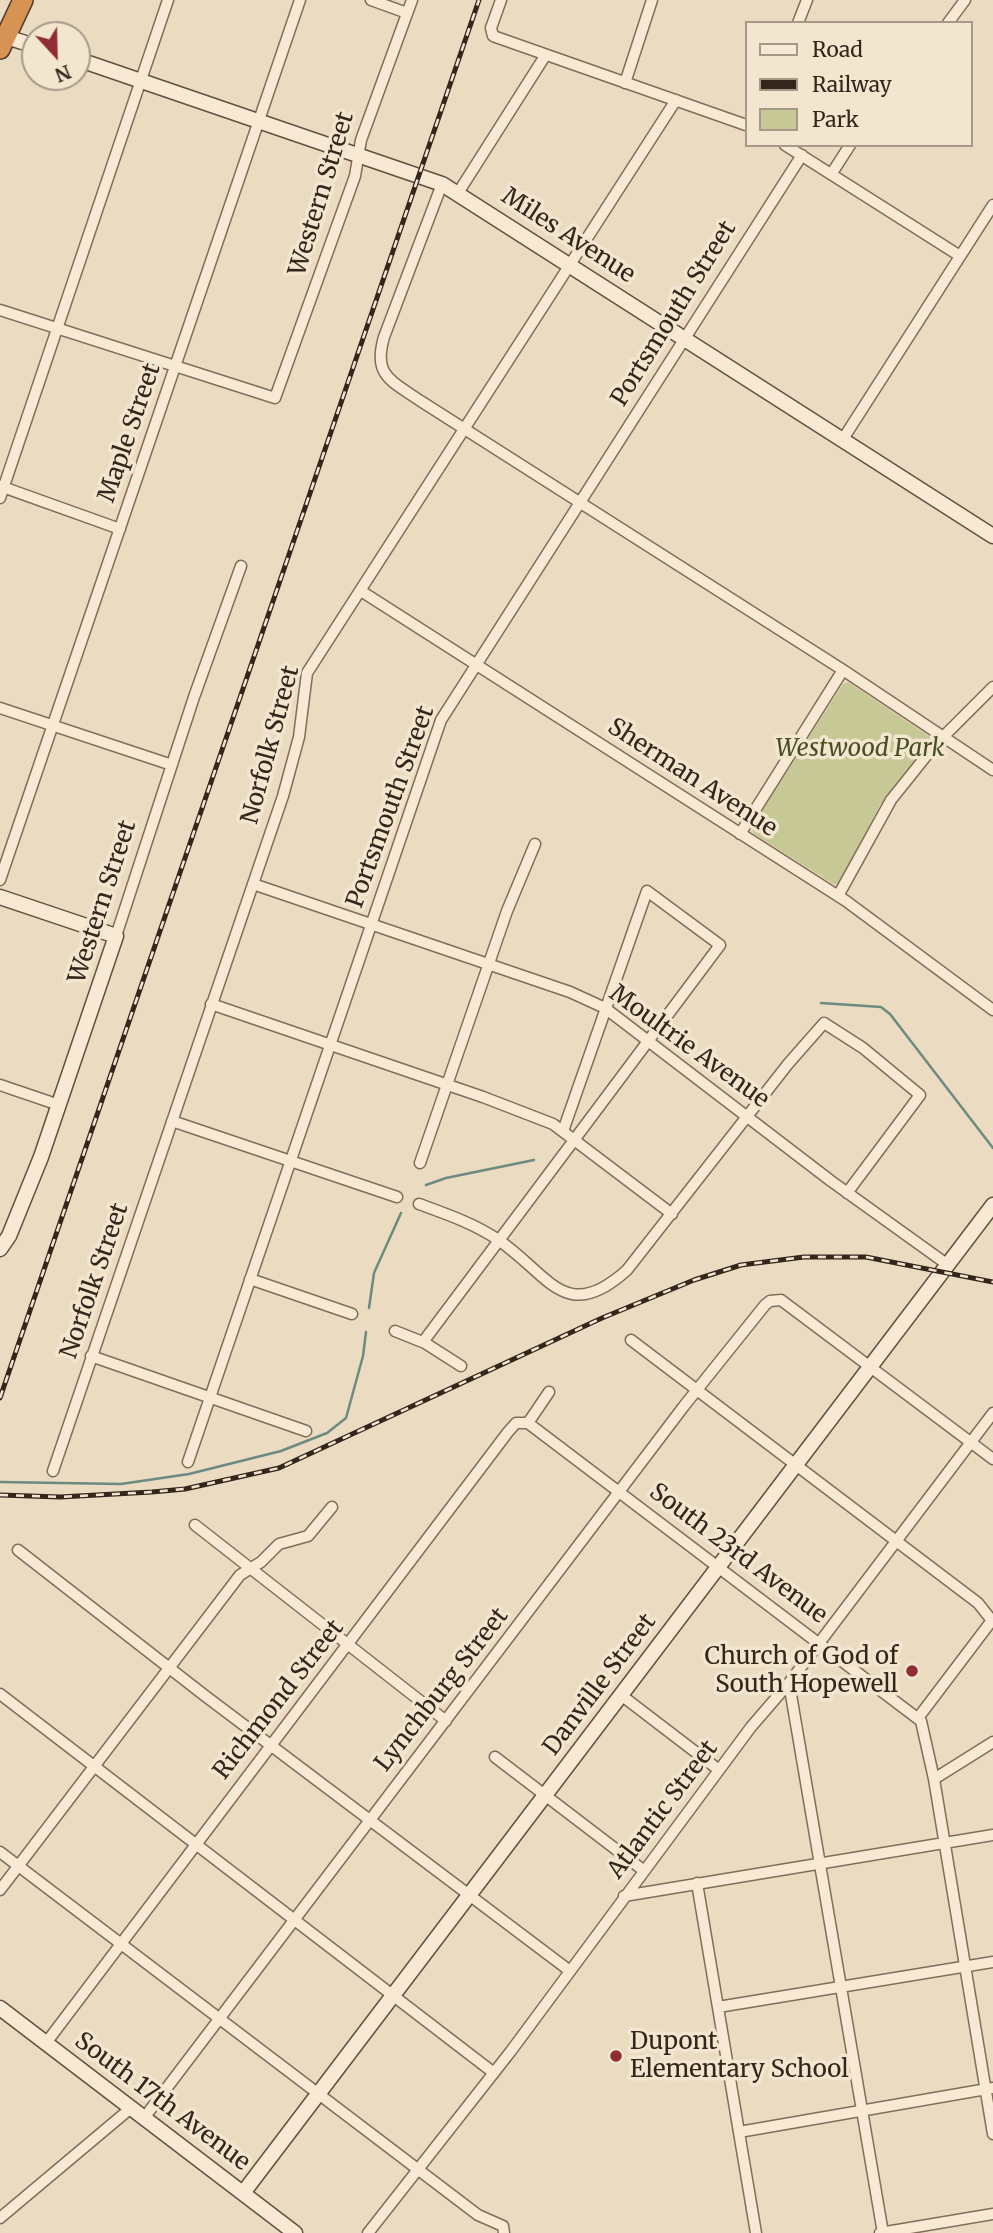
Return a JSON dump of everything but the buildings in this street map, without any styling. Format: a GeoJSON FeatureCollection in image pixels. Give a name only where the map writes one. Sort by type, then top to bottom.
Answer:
{"type":"FeatureCollection","features":[{"type":"Feature","properties":{"kind":"highway"},"geometry":{"type":"LineString","coordinates":[[2,40],[23,0]]}},
{"type":"Feature","properties":{"kind":"street"},"geometry":{"type":"LineString","coordinates":[[120,529],[1,491],[168,0]]}},
{"type":"Feature","properties":{"kind":"street","name":"Maple Street"},"geometry":{"type":"LineString","coordinates":[[0,880],[300,0]]}},
{"type":"Feature","properties":{"kind":"street"},"geometry":{"type":"LineString","coordinates":[[371,0],[407,13]]}},
{"type":"Feature","properties":{"kind":"street","name":"Western Street"},"geometry":{"type":"LineString","coordinates":[[175,367],[272,399],[278,396],[355,176],[358,153],[412,0]]}},
{"type":"Feature","properties":{"kind":"street"},"geometry":{"type":"LineString","coordinates":[[501,0],[491,32],[508,42],[744,124]]}},
{"type":"Feature","properties":{"kind":"street"},"geometry":{"type":"LineString","coordinates":[[625,83],[652,0]]}},
{"type":"Feature","properties":{"kind":"street"},"geometry":{"type":"LineString","coordinates":[[799,21],[807,0]]}},
{"type":"Feature","properties":{"kind":"street"},"geometry":{"type":"LineString","coordinates":[[949,21],[965,0]]}},
{"type":"Feature","properties":{"kind":"street"},"geometry":{"type":"LineString","coordinates":[[2,40],[21,44]]}},
{"type":"Feature","properties":{"kind":"street"},"geometry":{"type":"LineString","coordinates":[[457,192],[545,56]]}},
{"type":"Feature","properties":{"kind":"street","name":"Miles Avenue"},"geometry":{"type":"LineString","coordinates":[[91,64],[442,184],[993,536]]}},
{"type":"Feature","properties":{"kind":"street","name":"Norfolk Street"},"geometry":{"type":"LineString","coordinates":[[53,1471],[294,759],[307,673],[676,100]]}},
{"type":"Feature","properties":{"kind":"street"},"geometry":{"type":"LineString","coordinates":[[788,147],[960,256]]}},
{"type":"Feature","properties":{"kind":"street"},"geometry":{"type":"LineString","coordinates":[[832,173],[849,147]]}},
{"type":"Feature","properties":{"kind":"street","name":"Portsmouth Street"},"geometry":{"type":"LineString","coordinates":[[188,1462],[438,728],[475,664],[802,155]]}},
{"type":"Feature","properties":{"kind":"street"},"geometry":{"type":"LineString","coordinates":[[442,184],[379,356],[382,370],[408,392],[993,769]]}},
{"type":"Feature","properties":{"kind":"street"},"geometry":{"type":"LineString","coordinates":[[843,439],[993,205]]}},
{"type":"Feature","properties":{"kind":"street"},"geometry":{"type":"LineString","coordinates":[[0,310],[175,367]]}},
{"type":"Feature","properties":{"kind":"street","name":"Western Street"},"geometry":{"type":"LineString","coordinates":[[0,1249],[9,1236],[59,1105],[241,566]]}},
{"type":"Feature","properties":{"kind":"street","name":"Sherman Avenue"},"geometry":{"type":"LineString","coordinates":[[361,591],[838,896],[993,1010]]}},
{"type":"Feature","properties":{"kind":"street"},"geometry":{"type":"LineString","coordinates":[[740,834],[843,670]]}},
{"type":"Feature","properties":{"kind":"street"},"geometry":{"type":"LineString","coordinates":[[838,896],[885,808],[945,736],[993,687]]}},
{"type":"Feature","properties":{"kind":"street"},"geometry":{"type":"LineString","coordinates":[[0,708],[172,765]]}},
{"type":"Feature","properties":{"kind":"street"},"geometry":{"type":"LineString","coordinates":[[421,1163],[488,965],[535,844]]}},
{"type":"Feature","properties":{"kind":"street","name":"Moultrie Avenue"},"geometry":{"type":"LineString","coordinates":[[253,884],[570,992],[605,1009],[847,1193],[948,1265]]}},
{"type":"Feature","properties":{"kind":"street"},"geometry":{"type":"LineString","coordinates":[[423,1342],[720,945],[647,891],[563,1131]]}},
{"type":"Feature","properties":{"kind":"street"},"geometry":{"type":"LineString","coordinates":[[0,897],[116,936]]}},
{"type":"Feature","properties":{"kind":"street"},"geometry":{"type":"LineString","coordinates":[[211,1004],[524,1112],[563,1131],[672,1214]]}},
{"type":"Feature","properties":{"kind":"street"},"geometry":{"type":"LineString","coordinates":[[419,1204],[470,1223],[499,1240],[561,1290],[581,1296],[597,1292],[627,1270],[824,1023],[863,1048],[920,1095],[847,1193]]}},
{"type":"Feature","properties":{"kind":"street"},"geometry":{"type":"LineString","coordinates":[[0,1085],[59,1105]]}},
{"type":"Feature","properties":{"kind":"street"},"geometry":{"type":"LineString","coordinates":[[172,1121],[397,1197]]}},
{"type":"Feature","properties":{"kind":"street","name":"Danville Street"},"geometry":{"type":"LineString","coordinates":[[243,2193],[993,1205]]}},
{"type":"Feature","properties":{"kind":"street"},"geometry":{"type":"LineString","coordinates":[[250,1279],[352,1314]]}},
{"type":"Feature","properties":{"kind":"street","name":"Lynchburg Street"},"geometry":{"type":"LineString","coordinates":[[144,2118],[619,1492],[765,1305],[770,1301],[781,1300],[870,1367]]}},
{"type":"Feature","properties":{"kind":"street"},"geometry":{"type":"LineString","coordinates":[[395,1331],[423,1342],[461,1366]]}},
{"type":"Feature","properties":{"kind":"street"},"geometry":{"type":"LineString","coordinates":[[631,1340],[978,1603],[993,1620],[918,1717],[925,1730],[934,1779],[965,1967],[989,2089],[993,2134]]}},
{"type":"Feature","properties":{"kind":"street"},"geometry":{"type":"LineString","coordinates":[[91,1356],[306,1432]]}},
{"type":"Feature","properties":{"kind":"street"},"geometry":{"type":"LineString","coordinates":[[870,1367],[993,1459]]}},
{"type":"Feature","properties":{"kind":"street","name":"Richmond Street"},"geometry":{"type":"LineString","coordinates":[[46,2043],[195,1842],[508,1432],[516,1423],[528,1423],[550,1392]]}},
{"type":"Feature","properties":{"kind":"street","name":"Atlantic Street"},"geometry":{"type":"LineString","coordinates":[[368,2233],[495,2073],[643,1870],[789,1683],[818,1641],[993,1413]]}},
{"type":"Feature","properties":{"kind":"street","name":"South 23rd Avenue"},"geometry":{"type":"LineString","coordinates":[[528,1423],[918,1717]]}},
{"type":"Feature","properties":{"kind":"street"},"geometry":{"type":"LineString","coordinates":[[0,1890],[240,1575],[261,1562],[278,1544],[308,1536],[332,1507]]}},
{"type":"Feature","properties":{"kind":"street"},"geometry":{"type":"LineString","coordinates":[[195,1525],[446,1721]]}},
{"type":"Feature","properties":{"kind":"street"},"geometry":{"type":"LineString","coordinates":[[18,1550],[570,1971]]}},
{"type":"Feature","properties":{"kind":"street"},"geometry":{"type":"LineString","coordinates":[[789,1683],[882,2233],[993,2214]]}},
{"type":"Feature","properties":{"kind":"street"},"geometry":{"type":"LineString","coordinates":[[0,1694],[495,2073]]}},
{"type":"Feature","properties":{"kind":"street"},"geometry":{"type":"LineString","coordinates":[[621,1695],[719,1770]]}},
{"type":"Feature","properties":{"kind":"street"},"geometry":{"type":"LineString","coordinates":[[934,1779],[993,1742]]}},
{"type":"Feature","properties":{"kind":"street"},"geometry":{"type":"LineString","coordinates":[[495,1757],[643,1870]]}},
{"type":"Feature","properties":{"kind":"street"},"geometry":{"type":"LineString","coordinates":[[624,1896],[993,1835]]}},
{"type":"Feature","properties":{"kind":"street"},"geometry":{"type":"LineString","coordinates":[[0,1852],[478,2215],[503,2226],[504,2233]]}},
{"type":"Feature","properties":{"kind":"street"},"geometry":{"type":"LineString","coordinates":[[697,1883],[756,2233]]}},
{"type":"Feature","properties":{"kind":"street"},"geometry":{"type":"LineString","coordinates":[[718,2007],[993,1962]]}},
{"type":"Feature","properties":{"kind":"street","name":"South 17th Avenue"},"geometry":{"type":"LineString","coordinates":[[0,2008],[295,2233]]}},
{"type":"Feature","properties":{"kind":"street"},"geometry":{"type":"LineString","coordinates":[[739,2132],[989,2089]]}},
{"type":"Feature","properties":{"kind":"street"},"geometry":{"type":"LineString","coordinates":[[0,2217],[131,2108]]}},
{"type":"Feature","properties":{"kind":"green space","name":"Westwood Park"},"geometry":{"type":"Polygon","coordinates":[[[848,682],[933,739],[880,805],[840,883],[835,885],[754,834],[751,828],[843,684],[848,682]]]}},
{"type":"Feature","properties":{"kind":"waterway"},"geometry":{"type":"LineString","coordinates":[[821,1003],[881,1007],[890,1014],[993,1148]]}},
{"type":"Feature","properties":{"kind":"waterway"},"geometry":{"type":"LineString","coordinates":[[426,1185],[446,1178],[534,1160]]}},
{"type":"Feature","properties":{"kind":"waterway"},"geometry":{"type":"LineString","coordinates":[[369,1308],[374,1273],[401,1213]]}},
{"type":"Feature","properties":{"kind":"waterway"},"geometry":{"type":"LineString","coordinates":[[0,1482],[121,1484],[189,1474],[281,1451],[327,1433],[346,1418],[363,1356],[366,1332]]}},
{"type":"Feature","properties":{"kind":"railway"},"geometry":{"type":"LineString","coordinates":[[0,1398],[479,0]]}},
{"type":"Feature","properties":{"kind":"railway"},"geometry":{"type":"LineString","coordinates":[[0,1495],[60,1497],[185,1489],[279,1468],[602,1318],[694,1280],[741,1265],[804,1257],[866,1257],[993,1282]]}},
{"type":"Feature","properties":{"kind":"place","name":"Church of God of South Hopewell"},"geometry":{"type":"Point","coordinates":[912,1671]}},
{"type":"Feature","properties":{"kind":"place","name":"Dupont Elementary School"},"geometry":{"type":"Point","coordinates":[616,2056]}}]}
